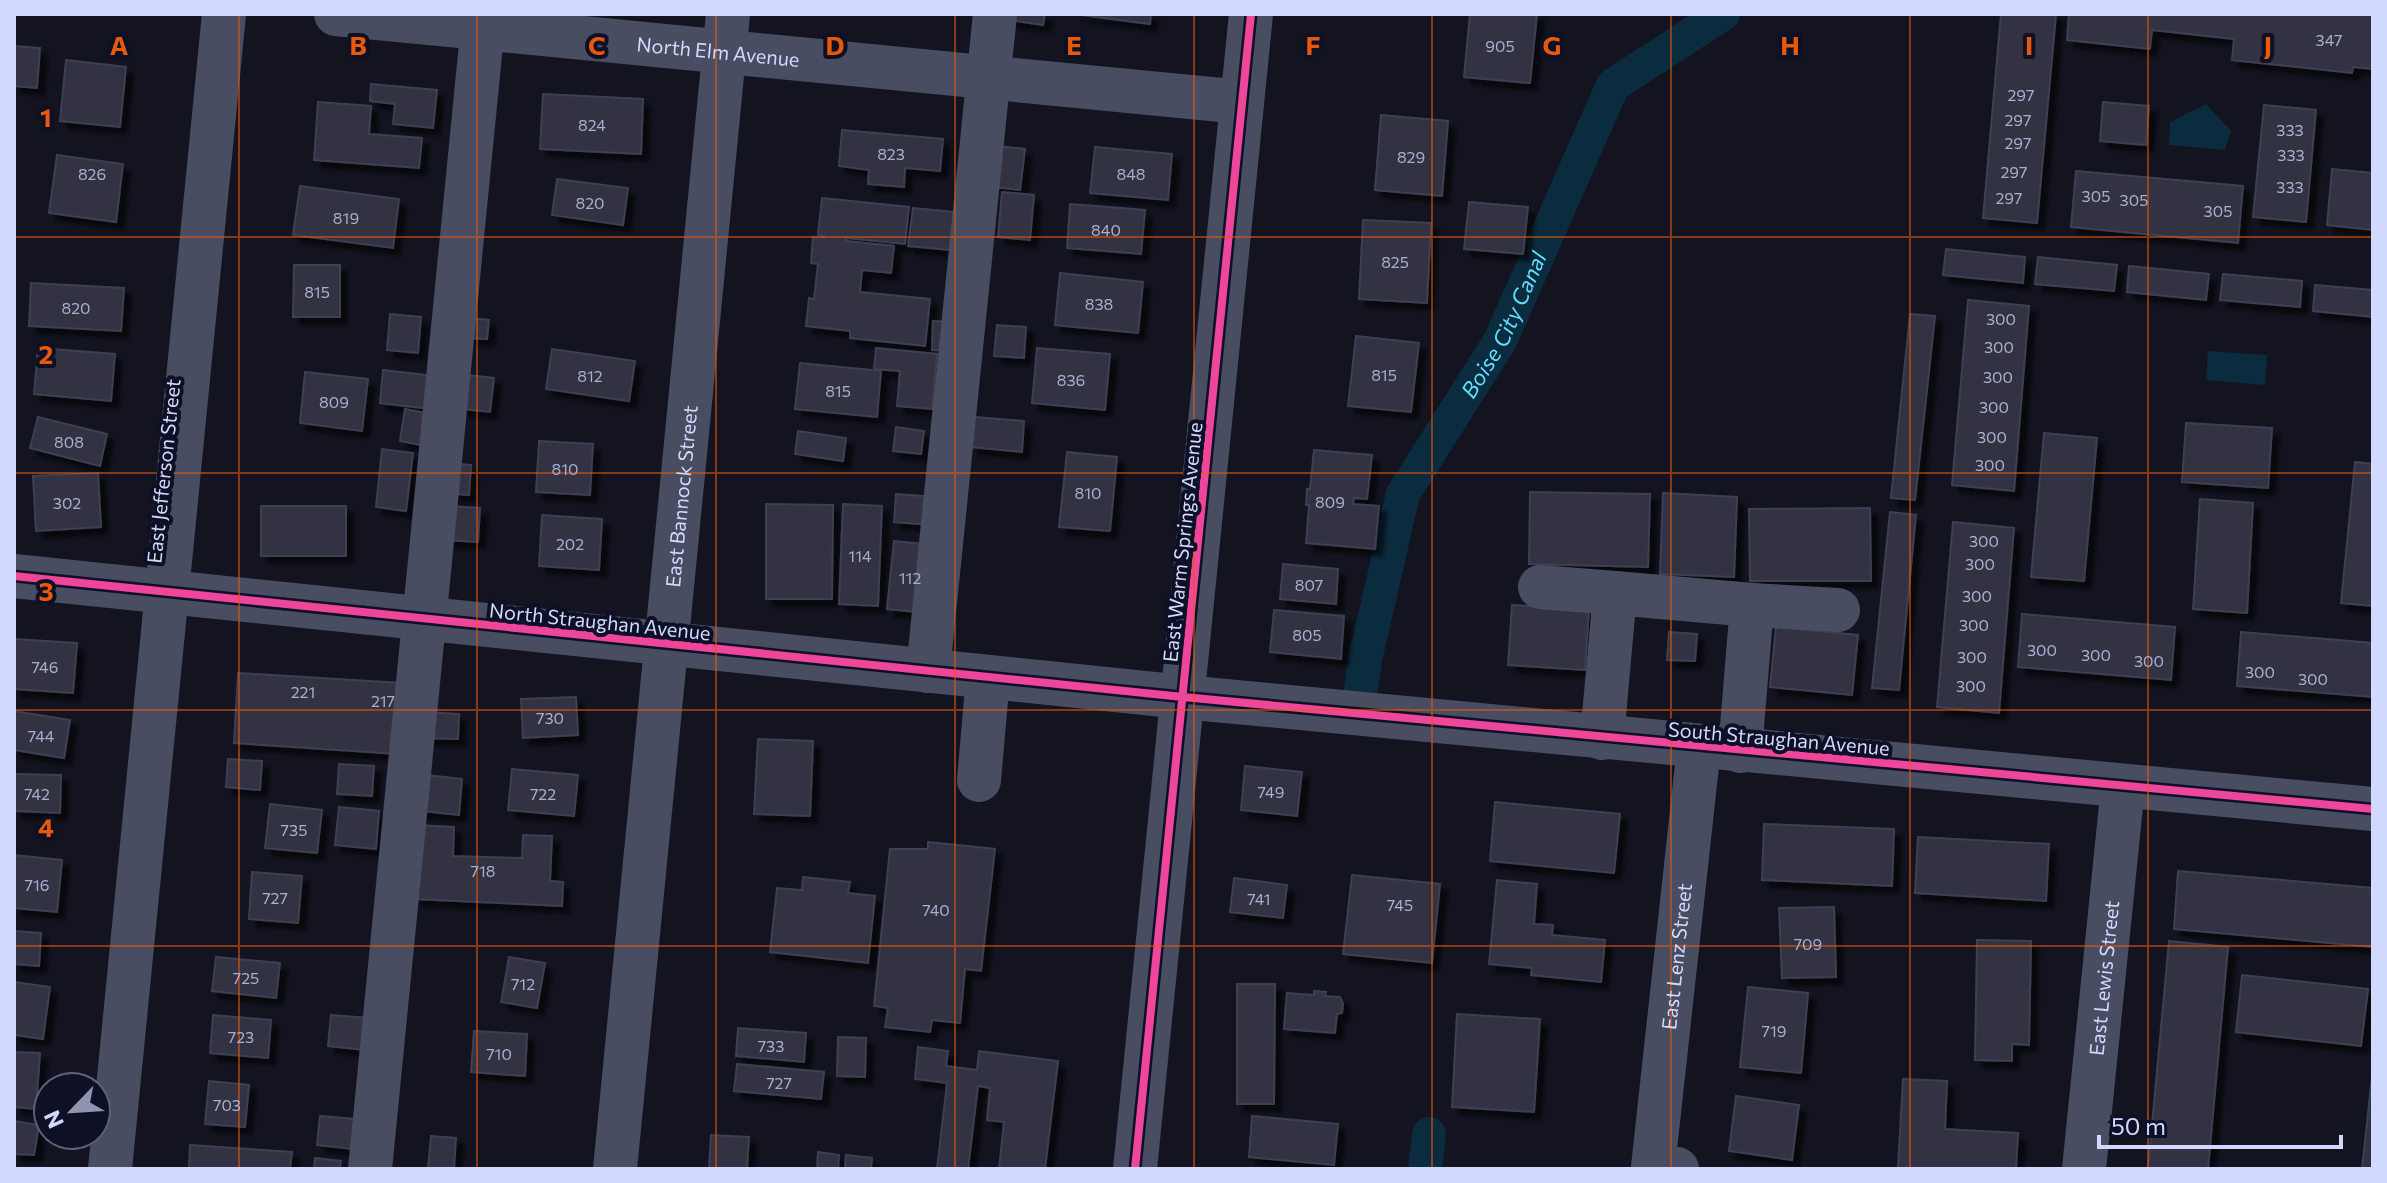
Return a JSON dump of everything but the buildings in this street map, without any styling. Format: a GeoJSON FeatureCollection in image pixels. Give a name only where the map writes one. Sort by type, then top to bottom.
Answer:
{"type":"FeatureCollection","features":[{"type":"Feature","properties":{"kind":"street","name":"East Jefferson Street"},"geometry":{"type":"LineString","coordinates":[[110,1169],[224,14]]}},
{"type":"Feature","properties":{"kind":"street","name":"North Elm Avenue"},"geometry":{"type":"LineString","coordinates":[[336,14],[726,33],[989,78],[1242,102]]}},
{"type":"Feature","properties":{"kind":"street"},"geometry":{"type":"LineString","coordinates":[[928,671],[995,14]]}},
{"type":"Feature","properties":{"kind":"street","name":"East Warm Springs Avenue"},"geometry":{"type":"LineString","coordinates":[[1135,1169],[1251,14]]}},
{"type":"Feature","properties":{"kind":"street"},"geometry":{"type":"LineString","coordinates":[[370,1169],[483,21]]}},
{"type":"Feature","properties":{"kind":"street","name":"East Bannock Street"},"geometry":{"type":"LineString","coordinates":[[615,1169],[726,33]]}},
{"type":"Feature","properties":{"kind":"street","name":"North Straughan Avenue"},"geometry":{"type":"LineString","coordinates":[[14,576],[1183,697]]}},
{"type":"Feature","properties":{"kind":"street"},"geometry":{"type":"LineString","coordinates":[[1540,587],[1838,610]]}},
{"type":"Feature","properties":{"kind":"street"},"geometry":{"type":"LineString","coordinates":[[1602,738],[1615,593]]}},
{"type":"Feature","properties":{"kind":"street","name":"East Lenz Street"},"geometry":{"type":"LineString","coordinates":[[1665,1168],[1719,749],[1752,605]]}},
{"type":"Feature","properties":{"kind":"street"},"geometry":{"type":"LineString","coordinates":[[979,780],[988,677]]}},
{"type":"Feature","properties":{"kind":"street","name":"South Straughan Avenue"},"geometry":{"type":"LineString","coordinates":[[1183,697],[2373,809]]}},
{"type":"Feature","properties":{"kind":"street","name":"East Lewis Street"},"geometry":{"type":"LineString","coordinates":[[2084,1169],[2123,786]]}},
{"type":"Feature","properties":{"kind":"water"},"geometry":{"type":"Polygon","coordinates":[[[2206,104],[2231,131],[2225,150],[2169,145],[2170,122],[2206,104]]]}},
{"type":"Feature","properties":{"kind":"water"},"geometry":{"type":"Polygon","coordinates":[[[2208,351],[2267,355],[2265,385],[2206,380],[2208,351]]]}},
{"type":"Feature","properties":{"kind":"waterway","name":"Boise City Canal"},"geometry":{"type":"LineString","coordinates":[[1361,688],[1403,494],[1500,341],[1613,85],[1723,14]]}},
{"type":"Feature","properties":{"kind":"waterway","name":"Boise City Canal"},"geometry":{"type":"LineString","coordinates":[[1425,1169],[1429,1134]]}},
{"type":"Feature","properties":{"kind":"cycle path"},"geometry":{"type":"LineString","coordinates":[[1135,1169],[1251,14]]}},
{"type":"Feature","properties":{"kind":"cycle path"},"geometry":{"type":"LineString","coordinates":[[14,576],[1183,697],[2373,809]]}}]}
